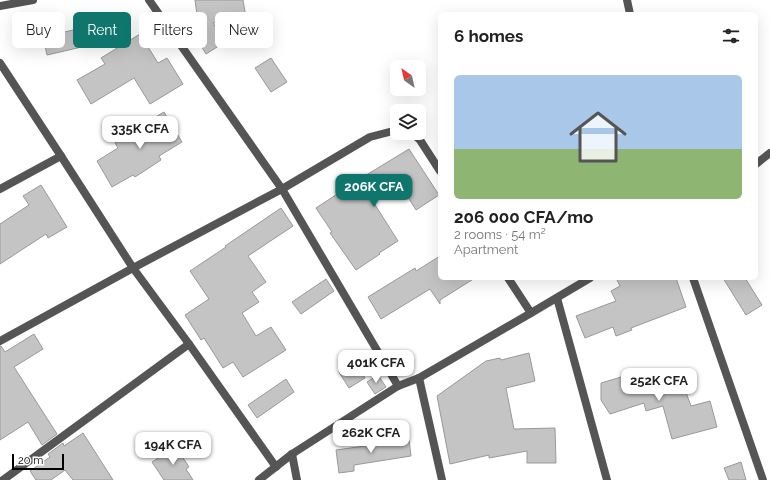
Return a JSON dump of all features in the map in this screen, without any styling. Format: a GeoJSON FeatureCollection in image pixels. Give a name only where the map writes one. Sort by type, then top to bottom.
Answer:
{"type":"FeatureCollection","features":[{"type":"Feature","properties":{"kind":"street"},"geometry":{"type":"LineString","coordinates":[[0,6],[34,0]]}},
{"type":"Feature","properties":{"kind":"street"},"geometry":{"type":"LineString","coordinates":[[149,0],[282,189],[398,386]]}},
{"type":"Feature","properties":{"kind":"street"},"geometry":{"type":"LineString","coordinates":[[627,0],[630,12]]}},
{"type":"Feature","properties":{"kind":"street"},"geometry":{"type":"LineString","coordinates":[[0,63],[133,268],[276,467]]}},
{"type":"Feature","properties":{"kind":"street"},"geometry":{"type":"LineString","coordinates":[[0,341],[282,189],[370,137],[390,132]]}},
{"type":"Feature","properties":{"kind":"street"},"geometry":{"type":"LineString","coordinates":[[420,140],[438,169]]}},
{"type":"Feature","properties":{"kind":"street"},"geometry":{"type":"LineString","coordinates":[[758,162],[770,153]]}},
{"type":"Feature","properties":{"kind":"street"},"geometry":{"type":"LineString","coordinates":[[0,189],[61,156]]}},
{"type":"Feature","properties":{"kind":"street"},"geometry":{"type":"LineString","coordinates":[[509,280],[531,313]]}},
{"type":"Feature","properties":{"kind":"street"},"geometry":{"type":"LineString","coordinates":[[259,480],[292,454],[398,386],[418,378],[587,280]]}},
{"type":"Feature","properties":{"kind":"street"},"geometry":{"type":"LineString","coordinates":[[694,280],[763,480]]}},
{"type":"Feature","properties":{"kind":"street"},"geometry":{"type":"LineString","coordinates":[[557,298],[607,480]]}},
{"type":"Feature","properties":{"kind":"street"},"geometry":{"type":"LineString","coordinates":[[3,480],[189,344]]}},
{"type":"Feature","properties":{"kind":"street"},"geometry":{"type":"LineString","coordinates":[[418,378],[442,480]]}},
{"type":"Feature","properties":{"kind":"street"},"geometry":{"type":"LineString","coordinates":[[292,454],[297,480]]}},
{"type":"Feature","properties":{"kind":"building"},"geometry":{"type":"Polygon","coordinates":[[[195,0],[243,0],[245,12],[215,12],[215,23],[213,23],[215,26],[216,48],[206,54],[202,48],[207,48],[207,12],[197,12],[195,0]]]}},
{"type":"Feature","properties":{"kind":"building"},"geometry":{"type":"Polygon","coordinates":[[[73,30],[73,48],[77,48],[47,55],[45,48],[65,48],[65,32],[73,30]]]}},
{"type":"Feature","properties":{"kind":"building"},"geometry":{"type":"Polygon","coordinates":[[[139,35],[139,48],[149,48],[158,63],[167,58],[183,84],[150,104],[134,78],[91,104],[77,80],[105,64],[101,58],[117,48],[131,48],[131,40],[139,35]]]}},
{"type":"Feature","properties":{"kind":"building"},"geometry":{"type":"Polygon","coordinates":[[[271,58],[287,82],[271,92],[255,68],[271,58]]]}},
{"type":"Feature","properties":{"kind":"building"},"geometry":{"type":"Polygon","coordinates":[[[164,112],[182,142],[159,156],[161,160],[135,177],[133,175],[112,187],[97,161],[118,148],[115,143],[128,135],[128,133],[164,112]]]}},
{"type":"Feature","properties":{"kind":"building"},"geometry":{"type":"Polygon","coordinates":[[[409,149],[438,196],[416,210],[399,183],[372,200],[398,241],[356,270],[330,233],[332,232],[316,208],[409,149]]]}},
{"type":"Feature","properties":{"kind":"building"},"geometry":{"type":"Polygon","coordinates":[[[41,185],[67,227],[48,238],[46,234],[0,264],[0,224],[29,205],[23,196],[41,185]]]}},
{"type":"Feature","properties":{"kind":"building"},"geometry":{"type":"Polygon","coordinates":[[[281,208],[293,226],[248,256],[266,282],[252,292],[259,302],[242,313],[256,336],[271,327],[286,350],[243,377],[233,362],[223,368],[204,338],[201,340],[185,315],[209,299],[190,271],[281,208]]]}},
{"type":"Feature","properties":{"kind":"building"},"geometry":{"type":"Polygon","coordinates":[[[438,257],[438,280],[472,280],[440,300],[440,304],[430,289],[381,319],[368,297],[415,268],[416,271],[438,257]]]}},
{"type":"Feature","properties":{"kind":"building"},"geometry":{"type":"Polygon","coordinates":[[[326,279],[334,291],[301,314],[292,302],[326,279]]]}},
{"type":"Feature","properties":{"kind":"building"},"geometry":{"type":"Polygon","coordinates":[[[617,280],[677,280],[686,307],[631,328],[632,330],[616,336],[613,327],[585,338],[576,316],[616,301],[611,291],[620,286],[617,280]]]}},
{"type":"Feature","properties":{"kind":"building"},"geometry":{"type":"Polygon","coordinates":[[[724,280],[746,280],[762,305],[746,315],[724,280]]]}},
{"type":"Feature","properties":{"kind":"building"},"geometry":{"type":"Polygon","coordinates":[[[34,334],[43,349],[14,367],[57,434],[42,445],[28,422],[0,440],[0,346],[5,352],[34,334]]]}},
{"type":"Feature","properties":{"kind":"building"},"geometry":{"type":"Polygon","coordinates":[[[529,353],[535,381],[506,388],[514,429],[555,428],[556,463],[527,463],[527,451],[489,458],[489,455],[450,464],[437,396],[486,361],[500,358],[501,360],[529,353]]]}},
{"type":"Feature","properties":{"kind":"building"},"geometry":{"type":"Polygon","coordinates":[[[355,361],[365,378],[349,388],[339,372],[355,361]]]}},
{"type":"Feature","properties":{"kind":"building"},"geometry":{"type":"Polygon","coordinates":[[[648,369],[654,388],[681,379],[691,406],[710,401],[717,427],[672,439],[663,406],[646,411],[644,403],[610,414],[601,400],[601,383],[648,369]]]}},
{"type":"Feature","properties":{"kind":"building"},"geometry":{"type":"Polygon","coordinates":[[[378,375],[386,387],[375,394],[367,382],[378,375]]]}},
{"type":"Feature","properties":{"kind":"building"},"geometry":{"type":"Polygon","coordinates":[[[286,379],[294,392],[257,418],[248,405],[286,379]]]}},
{"type":"Feature","properties":{"kind":"building"},"geometry":{"type":"Polygon","coordinates":[[[83,433],[113,480],[73,480],[65,470],[51,480],[36,480],[30,471],[50,457],[48,454],[63,443],[64,446],[83,433]]]}},
{"type":"Feature","properties":{"kind":"building"},"geometry":{"type":"Polygon","coordinates":[[[409,440],[411,456],[354,465],[354,471],[339,473],[336,450],[409,440]]]}},
{"type":"Feature","properties":{"kind":"building"},"geometry":{"type":"Polygon","coordinates":[[[176,447],[189,467],[186,469],[193,480],[164,480],[152,462],[176,447]]]}},
{"type":"Feature","properties":{"kind":"building"},"geometry":{"type":"Polygon","coordinates":[[[741,462],[746,480],[729,480],[724,468],[741,462]]]}}]}
